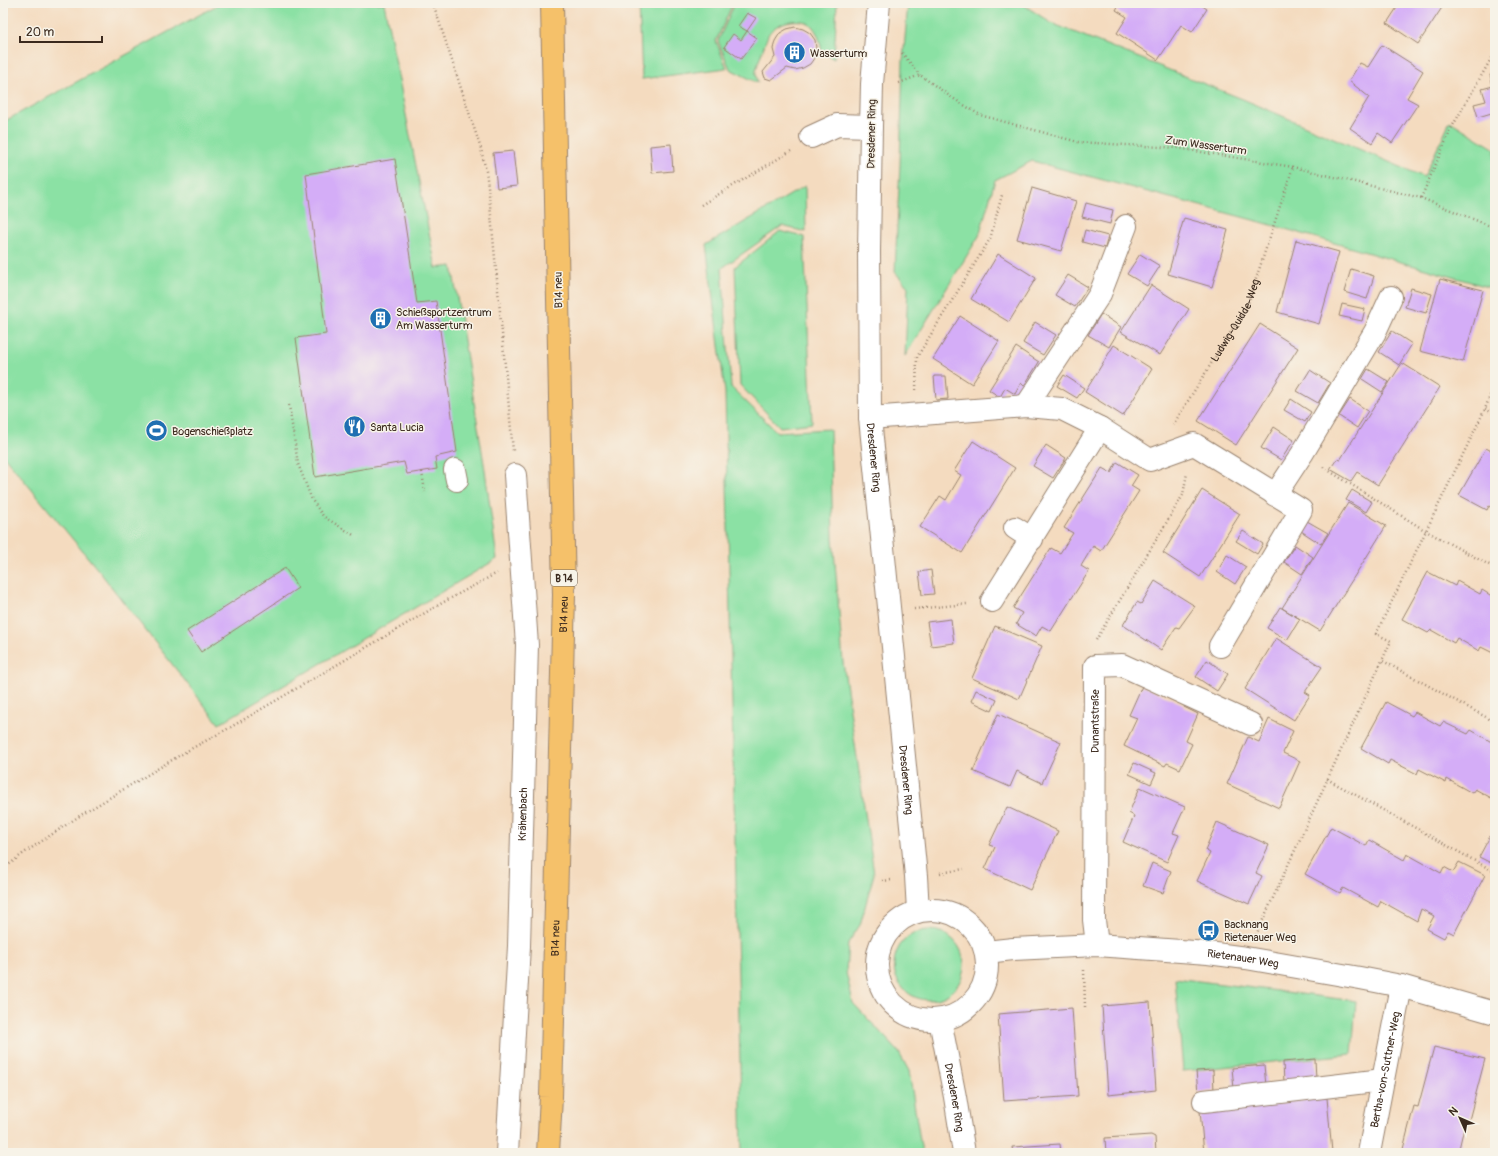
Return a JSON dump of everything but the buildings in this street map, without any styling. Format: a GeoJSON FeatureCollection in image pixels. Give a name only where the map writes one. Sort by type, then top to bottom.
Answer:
{"type":"FeatureCollection","features":[{"type":"Feature","properties":{"kind":"main road","name":"B14 neu"},"geometry":{"type":"LineString","coordinates":[[548,1153],[564,595],[552,3]]}},
{"type":"Feature","properties":{"kind":"street","name":"Dresdener Ring"},"geometry":{"type":"LineString","coordinates":[[879,3],[872,84],[871,126],[869,251],[870,418],[914,852],[918,911]]}},
{"type":"Feature","properties":{"kind":"street"},"geometry":{"type":"LineString","coordinates":[[811,136],[837,125],[871,126]]}},
{"type":"Feature","properties":{"kind":"street"},"geometry":{"type":"LineString","coordinates":[[1026,406],[1100,294],[1126,226]]}},
{"type":"Feature","properties":{"kind":"street"},"geometry":{"type":"LineString","coordinates":[[1275,495],[1302,454],[1375,332],[1391,297]]}},
{"type":"Feature","properties":{"kind":"street"},"geometry":{"type":"LineString","coordinates":[[870,418],[1026,406],[1062,409],[1100,428],[1150,460],[1194,444],[1301,510],[1220,646]]}},
{"type":"Feature","properties":{"kind":"street"},"geometry":{"type":"LineString","coordinates":[[992,601],[1023,534],[1100,428]]}},
{"type":"Feature","properties":{"kind":"street","name":"Krähenbach"},"geometry":{"type":"LineString","coordinates":[[507,1153],[519,946],[527,645],[515,475]]}},
{"type":"Feature","properties":{"kind":"street"},"geometry":{"type":"LineString","coordinates":[[1095,666],[1122,665],[1251,724]]}},
{"type":"Feature","properties":{"kind":"street","name":"Dunantstraße"},"geometry":{"type":"LineString","coordinates":[[1090,945],[1094,920],[1095,666]]}},
{"type":"Feature","properties":{"kind":"street"},"geometry":{"type":"LineString","coordinates":[[936,909],[950,912],[960,917],[969,923],[979,935],[986,952],[987,967],[984,984],[974,1000],[965,1009],[940,1020],[916,1018],[900,1010],[887,997],[879,981],[876,963],[880,946],[888,930],[902,918],[918,911],[936,909]]}},
{"type":"Feature","properties":{"kind":"street","name":"Rietenauer Weg"},"geometry":{"type":"LineString","coordinates":[[986,952],[1090,945],[1208,953],[1246,958],[1401,986],[1495,1013]]}},
{"type":"Feature","properties":{"kind":"street","name":"Bertha-von-Suttner-Weg"},"geometry":{"type":"LineString","coordinates":[[1369,1153],[1401,986]]}},
{"type":"Feature","properties":{"kind":"street","name":"Dresdener Ring"},"geometry":{"type":"LineString","coordinates":[[940,1020],[964,1153]]}},
{"type":"Feature","properties":{"kind":"street"},"geometry":{"type":"LineString","coordinates":[[1204,1101],[1383,1080]]}},
{"type":"Feature","properties":{"kind":"path"},"geometry":{"type":"LineString","coordinates":[[276,3],[281,3]]}},
{"type":"Feature","properties":{"kind":"path"},"geometry":{"type":"LineString","coordinates":[[433,3],[481,149],[490,194],[515,475]]}},
{"type":"Feature","properties":{"kind":"path"},"geometry":{"type":"LineString","coordinates":[[1421,198],[1452,127],[1495,52]]}},
{"type":"Feature","properties":{"kind":"path","name":"Zum Wasserturm"},"geometry":{"type":"LineString","coordinates":[[902,53],[920,75],[951,98],[980,115],[1078,142],[1177,148],[1293,167],[1421,198],[1495,228]]}},
{"type":"Feature","properties":{"kind":"path"},"geometry":{"type":"LineString","coordinates":[[899,83],[920,75]]}},
{"type":"Feature","properties":{"kind":"path"},"geometry":{"type":"LineString","coordinates":[[701,205],[784,156],[811,136]]}},
{"type":"Feature","properties":{"kind":"path","name":"Ludwig-Quidde-Weg"},"geometry":{"type":"LineString","coordinates":[[1150,460],[1247,306],[1293,167]]}},
{"type":"Feature","properties":{"kind":"path"},"geometry":{"type":"LineString","coordinates":[[915,415],[917,357],[990,239],[1002,195]]}},
{"type":"Feature","properties":{"kind":"path"},"geometry":{"type":"LineString","coordinates":[[1246,958],[1327,779],[1383,661],[1391,641],[1376,634],[1485,409],[1495,383]]}},
{"type":"Feature","properties":{"kind":"path"},"geometry":{"type":"LineString","coordinates":[[289,405],[298,464],[312,500],[323,516],[355,536]]}},
{"type":"Feature","properties":{"kind":"path"},"geometry":{"type":"LineString","coordinates":[[1485,409],[1495,414]]}},
{"type":"Feature","properties":{"kind":"path"},"geometry":{"type":"LineString","coordinates":[[1095,666],[1096,641],[1182,495],[1194,444]]}},
{"type":"Feature","properties":{"kind":"path"},"geometry":{"type":"LineString","coordinates":[[1302,454],[1426,531],[1495,568]]}},
{"type":"Feature","properties":{"kind":"path"},"geometry":{"type":"LineString","coordinates":[[422,472],[425,492]]}},
{"type":"Feature","properties":{"kind":"path"},"geometry":{"type":"LineString","coordinates":[[3,869],[24,853],[81,815],[180,755],[231,727],[442,603],[522,559]]}},
{"type":"Feature","properties":{"kind":"path"},"geometry":{"type":"LineString","coordinates":[[914,609],[992,601]]}},
{"type":"Feature","properties":{"kind":"path"},"geometry":{"type":"LineString","coordinates":[[1383,661],[1495,722]]}},
{"type":"Feature","properties":{"kind":"path"},"geometry":{"type":"LineString","coordinates":[[1327,779],[1495,872]]}},
{"type":"Feature","properties":{"kind":"path"},"geometry":{"type":"LineString","coordinates":[[1085,1008],[1090,945]]}},
{"type":"Feature","properties":{"kind":"green space"},"geometry":{"type":"Polygon","coordinates":[[[221,3],[384,3],[436,268],[452,266],[485,470],[497,559],[219,724],[99,571],[3,455],[3,122],[221,3]]]}},
{"type":"Feature","properties":{"kind":"green space"},"geometry":{"type":"Polygon","coordinates":[[[639,3],[733,3],[716,41],[727,68],[642,79],[639,3]]]}},
{"type":"Feature","properties":{"kind":"green space"},"geometry":{"type":"Polygon","coordinates":[[[735,3],[837,3],[834,59],[822,52],[818,35],[812,26],[801,21],[795,21],[776,27],[771,30],[768,35],[756,69],[758,83],[730,69],[718,41],[735,3]]]}},
{"type":"Feature","properties":{"kind":"green space"},"geometry":{"type":"Polygon","coordinates":[[[908,3],[1021,3],[1051,23],[1245,100],[1424,177],[1450,121],[1495,149],[1495,289],[1268,224],[1032,161],[995,180],[979,236],[905,356],[908,287],[895,272],[903,61],[908,3]]]}},
{"type":"Feature","properties":{"kind":"green space"},"geometry":{"type":"Polygon","coordinates":[[[805,186],[806,232],[782,226],[722,268],[731,387],[777,432],[830,429],[833,538],[843,662],[874,874],[860,925],[848,943],[846,972],[853,1003],[898,1051],[909,1071],[922,1153],[742,1153],[725,392],[706,245],[805,186]]]}},
{"type":"Feature","properties":{"kind":"green space"},"geometry":{"type":"Polygon","coordinates":[[[780,231],[804,237],[812,423],[780,427],[740,385],[735,267],[780,231]]]}},
{"type":"Feature","properties":{"kind":"green space"},"geometry":{"type":"Polygon","coordinates":[[[929,930],[942,933],[954,940],[961,952],[964,965],[961,978],[954,990],[942,997],[929,1000],[916,997],[904,990],[897,978],[894,965],[897,952],[904,940],[916,933],[929,930]]]}},
{"type":"Feature","properties":{"kind":"green space"},"geometry":{"type":"Polygon","coordinates":[[[1175,978],[1356,1001],[1352,1054],[1183,1071],[1175,978]]]}},
{"type":"Feature","properties":{"kind":"place","name":"Wasserturm"},"geometry":{"type":"Point","coordinates":[795,53]}},
{"type":"Feature","properties":{"kind":"place","name":"Schießsportzentrum Am Wasserturm"},"geometry":{"type":"Point","coordinates":[381,318]}},
{"type":"Feature","properties":{"kind":"place","name":"Santa Lucia"},"geometry":{"type":"Point","coordinates":[355,427]}},
{"type":"Feature","properties":{"kind":"place","name":"Bogenschießplatz"},"geometry":{"type":"Point","coordinates":[156,431]}},
{"type":"Feature","properties":{"kind":"place","name":"Backnang Rietenauer Weg"},"geometry":{"type":"Point","coordinates":[1209,930]}}]}
